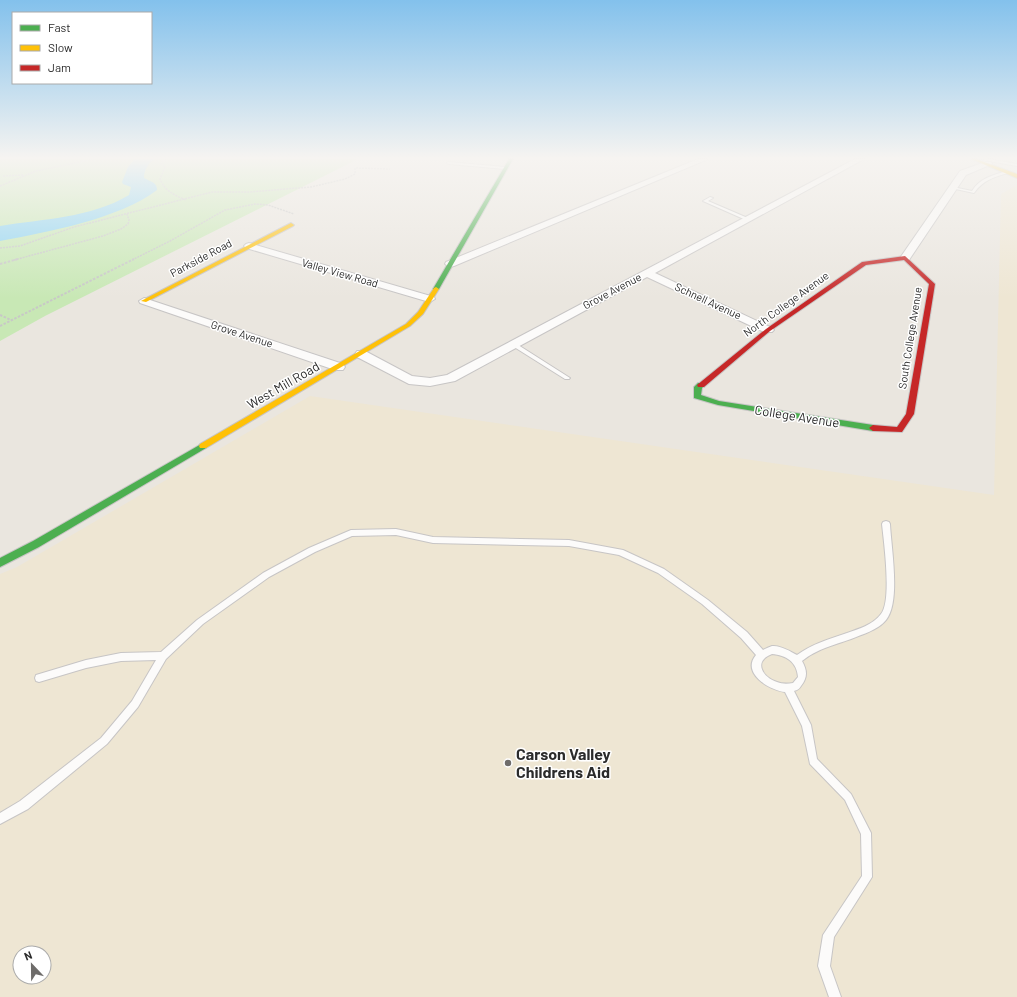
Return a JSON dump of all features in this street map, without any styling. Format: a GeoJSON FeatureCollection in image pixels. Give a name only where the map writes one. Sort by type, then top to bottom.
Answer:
{"type":"FeatureCollection","features":[{"type":"Feature","properties":{"kind":"street","name":"West Mill Road"},"geometry":{"type":"LineString","coordinates":[[0,563],[36,544],[408,325],[421,313],[430,299],[484,206]]}},
{"type":"Feature","properties":{"kind":"street"},"geometry":{"type":"LineString","coordinates":[[450,264],[590,206]]}},
{"type":"Feature","properties":{"kind":"street","name":"Grove Avenue"},"geometry":{"type":"LineString","coordinates":[[361,354],[408,380],[430,382],[451,378],[773,206]]}},
{"type":"Feature","properties":{"kind":"street"},"geometry":{"type":"LineString","coordinates":[[905,258],[941,206]]}},
{"type":"Feature","properties":{"kind":"street","name":"Parkside Road"},"geometry":{"type":"LineString","coordinates":[[144,302],[291,225]]}},
{"type":"Feature","properties":{"kind":"street","name":"Valley View Road"},"geometry":{"type":"LineString","coordinates":[[249,246],[430,299]]}},
{"type":"Feature","properties":{"kind":"street","name":"North College Avenue"},"geometry":{"type":"LineString","coordinates":[[697,396],[698,387],[768,330],[864,263],[905,258]]}},
{"type":"Feature","properties":{"kind":"street","name":"South College Avenue"},"geometry":{"type":"LineString","coordinates":[[899,430],[910,414],[932,284],[905,258]]}},
{"type":"Feature","properties":{"kind":"street","name":"Schnell Avenue"},"geometry":{"type":"LineString","coordinates":[[647,273],[768,330]]}},
{"type":"Feature","properties":{"kind":"street","name":"Grove Avenue"},"geometry":{"type":"LineString","coordinates":[[144,302],[339,367]]}},
{"type":"Feature","properties":{"kind":"street","name":"College Avenue"},"geometry":{"type":"LineString","coordinates":[[697,396],[718,403],[741,407],[872,428],[899,430]]}},
{"type":"Feature","properties":{"kind":"lane"},"geometry":{"type":"LineString","coordinates":[[715,206],[748,219]]}},
{"type":"Feature","properties":{"kind":"lane"},"geometry":{"type":"LineString","coordinates":[[513,344],[567,378]]}},
{"type":"Feature","properties":{"kind":"lane"},"geometry":{"type":"LineString","coordinates":[[797,660],[808,651],[826,642],[862,631],[877,624],[887,612],[890,597],[886,524]]}},
{"type":"Feature","properties":{"kind":"lane"},"geometry":{"type":"LineString","coordinates":[[0,819],[24,805],[104,741],[135,704],[163,656],[200,622],[272,571],[312,550],[351,533],[396,532],[433,540],[569,543],[620,552],[661,570],[705,602],[744,635],[761,654]]}},
{"type":"Feature","properties":{"kind":"lane"},"geometry":{"type":"LineString","coordinates":[[779,650],[785,652],[797,660],[801,666],[802,678],[795,687],[788,689],[773,686],[761,677],[756,664],[761,654],[766,651],[779,650]]}},
{"type":"Feature","properties":{"kind":"lane"},"geometry":{"type":"LineString","coordinates":[[39,678],[86,664],[121,657],[163,656]]}},
{"type":"Feature","properties":{"kind":"lane"},"geometry":{"type":"LineString","coordinates":[[788,689],[806,725],[814,761],[848,797],[866,833],[867,877],[829,935],[824,966],[835,997]]}},
{"type":"Feature","properties":{"kind":"path"},"geometry":{"type":"LineString","coordinates":[[0,248],[20,246],[74,227],[163,206]]}},
{"type":"Feature","properties":{"kind":"path"},"geometry":{"type":"LineString","coordinates":[[0,326],[170,241],[225,210],[247,206]]}},
{"type":"Feature","properties":{"kind":"path"},"geometry":{"type":"LineString","coordinates":[[270,206],[297,215],[299,218],[298,220],[291,225]]}},
{"type":"Feature","properties":{"kind":"path"},"geometry":{"type":"LineString","coordinates":[[0,264],[103,236],[121,229],[128,224],[129,220],[127,214]]}},
{"type":"Feature","properties":{"kind":"path"},"geometry":{"type":"LineString","coordinates":[[0,315],[12,320]]}},
{"type":"Feature","properties":{"kind":"shaded area","name":"Carson Valley Childrens Aid"},"geometry":{"type":"Polygon","coordinates":[[[1001,206],[1017,206],[1017,997],[0,997],[0,574],[17,567],[310,396],[994,495],[1001,206]]]}},
{"type":"Feature","properties":{"kind":"green space"},"geometry":{"type":"Polygon","coordinates":[[[0,206],[265,206],[45,316],[0,341],[0,206]]]}},
{"type":"Feature","properties":{"kind":"water"},"geometry":{"type":"Polygon","coordinates":[[[108,206],[130,206],[103,217],[82,223],[0,241],[0,226],[49,219],[99,209],[108,206]]]}},
{"type":"Feature","properties":{"kind":"traffic: fast"},"geometry":{"type":"LineString","coordinates":[[436,289],[484,206]]}},
{"type":"Feature","properties":{"kind":"traffic: fast"},"geometry":{"type":"LineString","coordinates":[[701,385],[698,387],[697,396],[718,403],[873,428]]}},
{"type":"Feature","properties":{"kind":"traffic: fast"},"geometry":{"type":"LineString","coordinates":[[0,563],[36,544],[203,446]]}},
{"type":"Feature","properties":{"kind":"traffic: slow"},"geometry":{"type":"LineString","coordinates":[[144,301],[291,225]]}},
{"type":"Feature","properties":{"kind":"traffic: slow"},"geometry":{"type":"LineString","coordinates":[[203,446],[408,325],[421,313],[436,289]]}},
{"type":"Feature","properties":{"kind":"traffic: jam"},"geometry":{"type":"LineString","coordinates":[[873,428],[899,430],[910,414],[932,284],[905,258]]}},
{"type":"Feature","properties":{"kind":"traffic: jam"},"geometry":{"type":"LineString","coordinates":[[701,385],[768,330],[864,263],[905,258]]}},
{"type":"Feature","properties":{"kind":"place","name":"Carson Valley Childrens Aid"},"geometry":{"type":"Point","coordinates":[508,763]}}]}
